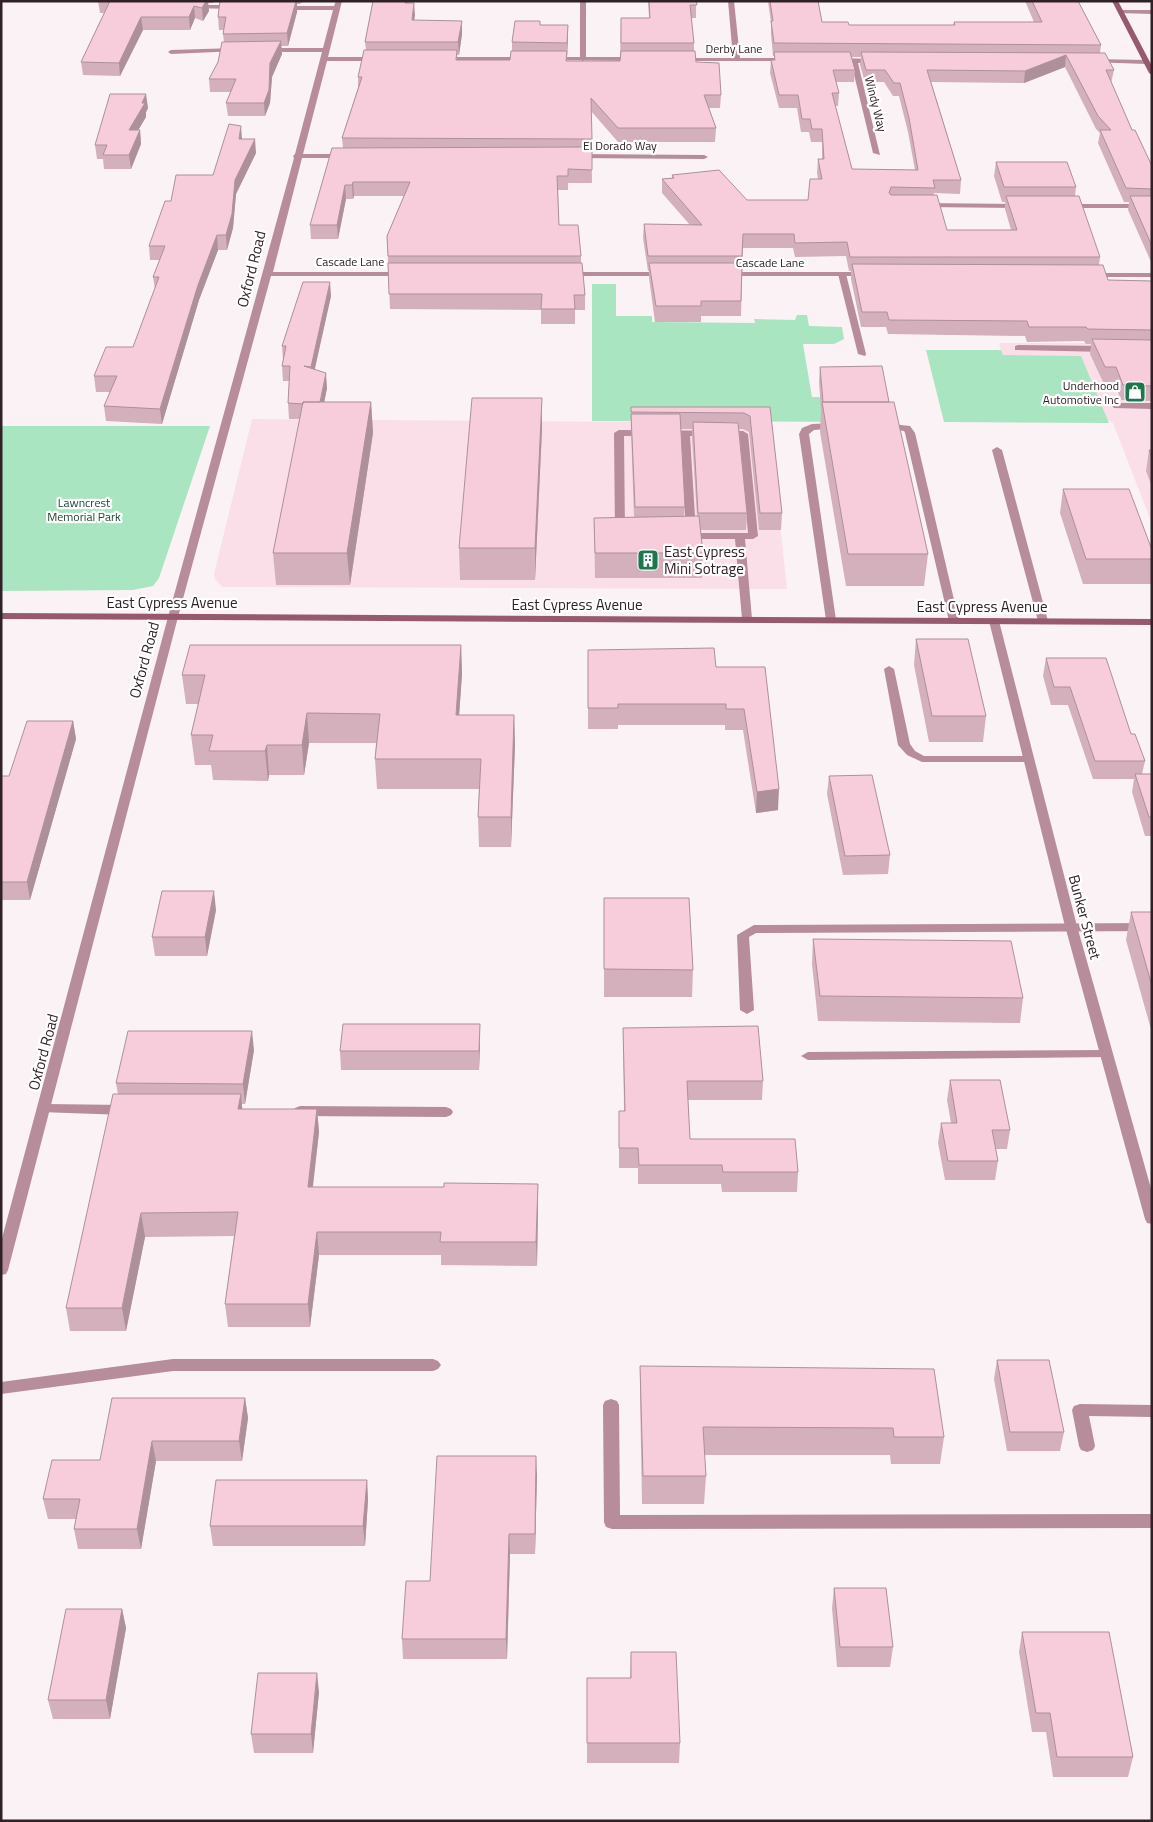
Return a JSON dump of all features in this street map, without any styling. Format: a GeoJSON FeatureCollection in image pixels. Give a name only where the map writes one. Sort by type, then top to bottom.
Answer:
{"type":"FeatureCollection","features":[{"type":"Feature","properties":{"kind":"main road"},"geometry":{"type":"LineString","coordinates":[[1115,1],[1152,73]]}},
{"type":"Feature","properties":{"kind":"main road","name":"East Cypress Avenue"},"geometry":{"type":"LineString","coordinates":[[1,616],[1152,622]]}},
{"type":"Feature","properties":{"kind":"main road"},"geometry":{"type":"LineString","coordinates":[[1116,621],[1152,630]]}},
{"type":"Feature","properties":{"kind":"street"},"geometry":{"type":"LineString","coordinates":[[583,1],[583,59]]}},
{"type":"Feature","properties":{"kind":"street"},"geometry":{"type":"LineString","coordinates":[[730,1],[737,60]]}},
{"type":"Feature","properties":{"kind":"street"},"geometry":{"type":"LineString","coordinates":[[182,5],[240,8]]}},
{"type":"Feature","properties":{"kind":"street"},"geometry":{"type":"LineString","coordinates":[[279,8],[338,5]]}},
{"type":"Feature","properties":{"kind":"street","name":"Oxford Road"},"geometry":{"type":"LineString","coordinates":[[1,1270],[45,1110],[172,617],[268,274],[297,156],[338,5]]}},
{"type":"Feature","properties":{"kind":"street"},"geometry":{"type":"LineString","coordinates":[[1120,12],[1152,12]]}},
{"type":"Feature","properties":{"kind":"street"},"geometry":{"type":"LineString","coordinates":[[171,52],[241,50]]}},
{"type":"Feature","properties":{"kind":"street"},"geometry":{"type":"LineString","coordinates":[[260,50],[388,59]]}},
{"type":"Feature","properties":{"kind":"street"},"geometry":{"type":"LineString","coordinates":[[427,59],[534,59]]}},
{"type":"Feature","properties":{"kind":"street"},"geometry":{"type":"LineString","coordinates":[[544,59],[650,60]]}},
{"type":"Feature","properties":{"kind":"street","name":"Derby Lane"},"geometry":{"type":"LineString","coordinates":[[670,60],[795,60]]}},
{"type":"Feature","properties":{"kind":"street"},"geometry":{"type":"LineString","coordinates":[[824,60],[883,60]]}},
{"type":"Feature","properties":{"kind":"street","name":"Windy Way"},"geometry":{"type":"LineString","coordinates":[[854,60],[877,153]]}},
{"type":"Feature","properties":{"kind":"street"},"geometry":{"type":"LineString","coordinates":[[1087,62],[1146,62]]}},
{"type":"Feature","properties":{"kind":"street"},"geometry":{"type":"LineString","coordinates":[[297,156],[356,156]]}},
{"type":"Feature","properties":{"kind":"street","name":"El Dorado Way"},"geometry":{"type":"LineString","coordinates":[[565,156],[704,157]]}},
{"type":"Feature","properties":{"kind":"street"},"geometry":{"type":"LineString","coordinates":[[913,205],[1034,206]]}},
{"type":"Feature","properties":{"kind":"street"},"geometry":{"type":"LineString","coordinates":[[1053,206],[1152,206]]}},
{"type":"Feature","properties":{"kind":"street","name":"Cascade Lane"},"geometry":{"type":"LineString","coordinates":[[268,274],[418,274]]}},
{"type":"Feature","properties":{"kind":"street"},"geometry":{"type":"LineString","coordinates":[[555,274],[674,274]]}},
{"type":"Feature","properties":{"kind":"street","name":"Cascade Lane"},"geometry":{"type":"LineString","coordinates":[[713,274],[882,274]]}},
{"type":"Feature","properties":{"kind":"street"},"geometry":{"type":"LineString","coordinates":[[842,274],[862,354]]}},
{"type":"Feature","properties":{"kind":"street"},"geometry":{"type":"LineString","coordinates":[[1082,275],[1152,275]]}},
{"type":"Feature","properties":{"kind":"street"},"geometry":{"type":"LineString","coordinates":[[1018,348],[1114,350]]}},
{"type":"Feature","properties":{"kind":"street"},"geometry":{"type":"LineString","coordinates":[[1118,406],[1152,406]]}},
{"type":"Feature","properties":{"kind":"street"},"geometry":{"type":"LineString","coordinates":[[831,620],[804,434],[806,430],[812,427],[850,426]]}},
{"type":"Feature","properties":{"kind":"street"},"geometry":{"type":"LineString","coordinates":[[869,426],[907,428],[910,433],[954,621]]}},
{"type":"Feature","properties":{"kind":"street"},"geometry":{"type":"LineString","coordinates":[[629,536],[620,536],[619,433],[743,434],[753,536],[673,536]]}},
{"type":"Feature","properties":{"kind":"street"},"geometry":{"type":"LineString","coordinates":[[685,433],[691,536]]}},
{"type":"Feature","properties":{"kind":"street"},"geometry":{"type":"LineString","coordinates":[[998,450],[1044,621]]}},
{"type":"Feature","properties":{"kind":"street"},"geometry":{"type":"LineString","coordinates":[[740,536],[747,619]]}},
{"type":"Feature","properties":{"kind":"street","name":"Bunker Street"},"geometry":{"type":"LineString","coordinates":[[994,621],[1071,926],[1105,1054],[1149,1196],[1152,1219]]}},
{"type":"Feature","properties":{"kind":"street"},"geometry":{"type":"LineString","coordinates":[[889,670],[904,745],[911,753],[922,760],[1028,759]]}},
{"type":"Feature","properties":{"kind":"street"},"geometry":{"type":"LineString","coordinates":[[747,1010],[743,935],[754,929],[1152,927]]}},
{"type":"Feature","properties":{"kind":"street"},"geometry":{"type":"LineString","coordinates":[[808,1056],[1105,1054]]}},
{"type":"Feature","properties":{"kind":"street"},"geometry":{"type":"LineString","coordinates":[[45,1110],[143,1110]]}},
{"type":"Feature","properties":{"kind":"street"},"geometry":{"type":"LineString","coordinates":[[289,1111],[446,1112]]}},
{"type":"Feature","properties":{"kind":"street"},"geometry":{"type":"LineString","coordinates":[[1,1388],[173,1365],[433,1365]]}},
{"type":"Feature","properties":{"kind":"street"},"geometry":{"type":"LineString","coordinates":[[611,1405],[612,1522],[1152,1520]]}},
{"type":"Feature","properties":{"kind":"street"},"geometry":{"type":"LineString","coordinates":[[1087,1446],[1080,1410],[1152,1411]]}},
{"type":"Feature","properties":{"kind":"shaded area"},"geometry":{"type":"Polygon","coordinates":[[[999,343],[1152,343],[1152,524],[1113,423],[1002,355],[999,343]]]}},
{"type":"Feature","properties":{"kind":"shaded area"},"geometry":{"type":"Polygon","coordinates":[[[252,419],[769,423],[787,589],[222,587],[215,579],[214,574],[252,419]]]}},
{"type":"Feature","properties":{"kind":"green space"},"geometry":{"type":"Polygon","coordinates":[[[592,284],[616,284],[616,316],[652,316],[652,322],[755,323],[754,319],[795,320],[797,315],[807,315],[809,326],[842,327],[844,339],[834,344],[803,344],[812,397],[820,397],[869,422],[592,421],[592,284]]]}},
{"type":"Feature","properties":{"kind":"green space"},"geometry":{"type":"Polygon","coordinates":[[[926,350],[1001,350],[1003,355],[1081,356],[1109,423],[944,422],[926,350]]]}},
{"type":"Feature","properties":{"kind":"green space","name":"Lawncrest Memorial Park"},"geometry":{"type":"Polygon","coordinates":[[[1,426],[210,426],[159,578],[153,586],[133,590],[1,591],[1,426]]]}},
{"type":"Feature","properties":{"kind":"building"},"geometry":{"type":"Polygon","coordinates":[[[110,1],[206,1],[202,8],[194,6],[189,17],[141,17],[119,63],[81,62],[110,1]]]}},
{"type":"Feature","properties":{"kind":"building"},"geometry":{"type":"Polygon","coordinates":[[[220,1],[296,1],[287,33],[223,34],[226,17],[218,17],[220,1]]]}},
{"type":"Feature","properties":{"kind":"building"},"geometry":{"type":"Polygon","coordinates":[[[373,1],[405,1],[405,3],[414,3],[412,20],[462,21],[458,42],[365,42],[373,1]]]}},
{"type":"Feature","properties":{"kind":"building"},"geometry":{"type":"Polygon","coordinates":[[[649,1],[696,1],[697,5],[690,5],[694,43],[621,43],[621,18],[650,18],[649,1]]]}},
{"type":"Feature","properties":{"kind":"building"},"geometry":{"type":"Polygon","coordinates":[[[770,1],[818,1],[822,22],[848,22],[849,25],[955,25],[954,22],[1042,22],[1032,1],[1078,1],[1101,45],[774,43],[770,1]]]}},
{"type":"Feature","properties":{"kind":"building"},"geometry":{"type":"Polygon","coordinates":[[[515,21],[540,21],[540,25],[568,25],[567,43],[512,42],[515,21]]]}},
{"type":"Feature","properties":{"kind":"building"},"geometry":{"type":"Polygon","coordinates":[[[281,41],[270,63],[269,90],[264,103],[226,103],[236,79],[209,79],[218,62],[222,42],[281,41]]]}},
{"type":"Feature","properties":{"kind":"building"},"geometry":{"type":"Polygon","coordinates":[[[364,50],[457,50],[456,60],[510,60],[511,51],[567,51],[566,61],[620,61],[621,51],[695,51],[696,62],[719,63],[721,95],[704,95],[716,128],[618,128],[591,98],[592,139],[342,138],[362,77],[358,77],[364,50]]]}},
{"type":"Feature","properties":{"kind":"building"},"geometry":{"type":"Polygon","coordinates":[[[774,52],[850,52],[855,70],[833,70],[839,93],[832,93],[852,169],[918,170],[909,118],[900,83],[894,83],[885,70],[866,70],[861,52],[1105,53],[1114,70],[1106,70],[1132,130],[1135,130],[1152,166],[1152,189],[1126,188],[1100,130],[1111,130],[1098,116],[1066,55],[1025,71],[927,70],[961,180],[933,180],[935,188],[891,187],[889,193],[891,195],[937,195],[947,230],[1017,230],[1006,196],[1079,196],[1100,257],[850,257],[847,242],[795,243],[794,234],[743,234],[742,256],[648,256],[644,224],[702,225],[662,179],[674,178],[672,175],[719,170],[747,200],[808,200],[810,179],[822,179],[818,159],[824,159],[822,129],[812,129],[810,119],[802,119],[798,95],[779,95],[771,60],[775,60],[774,52]]]}},
{"type":"Feature","properties":{"kind":"building"},"geometry":{"type":"Polygon","coordinates":[[[110,94],[146,94],[142,103],[145,103],[129,130],[140,130],[129,155],[103,155],[107,145],[95,145],[110,94]]]}},
{"type":"Feature","properties":{"kind":"building"},"geometry":{"type":"Polygon","coordinates":[[[229,124],[241,126],[239,139],[255,139],[235,180],[232,214],[226,235],[217,235],[198,285],[160,409],[104,406],[117,376],[94,376],[106,347],[133,347],[159,277],[153,277],[165,246],[149,246],[165,201],[171,201],[176,175],[213,175],[229,124]]]}},
{"type":"Feature","properties":{"kind":"building"},"geometry":{"type":"Polygon","coordinates":[[[592,147],[592,170],[568,169],[568,176],[557,176],[559,225],[578,225],[581,256],[388,256],[387,236],[410,182],[353,182],[352,185],[345,185],[337,225],[310,225],[332,148],[592,147]]]}},
{"type":"Feature","properties":{"kind":"building"},"geometry":{"type":"Polygon","coordinates":[[[996,162],[1067,162],[1076,187],[1004,187],[996,162]]]}},
{"type":"Feature","properties":{"kind":"building"},"geometry":{"type":"Polygon","coordinates":[[[1130,196],[1152,196],[1152,246],[1130,196]]]}},
{"type":"Feature","properties":{"kind":"building"},"geometry":{"type":"Polygon","coordinates":[[[388,263],[582,263],[585,295],[574,295],[575,309],[541,309],[542,294],[389,294],[388,263]]]}},
{"type":"Feature","properties":{"kind":"building"},"geometry":{"type":"Polygon","coordinates":[[[649,263],[742,263],[741,301],[701,301],[701,306],[656,306],[649,263]]]}},
{"type":"Feature","properties":{"kind":"building"},"geometry":{"type":"Polygon","coordinates":[[[852,264],[1103,265],[1108,280],[1152,281],[1152,330],[1029,327],[1027,321],[889,320],[887,312],[862,312],[852,264]]]}},
{"type":"Feature","properties":{"kind":"building"},"geometry":{"type":"Polygon","coordinates":[[[303,282],[330,282],[311,367],[304,366],[326,373],[320,402],[303,402],[303,404],[288,403],[290,366],[282,366],[286,346],[282,346],[303,282]]]}},
{"type":"Feature","properties":{"kind":"building"},"geometry":{"type":"Polygon","coordinates":[[[1092,339],[1152,340],[1152,386],[1123,385],[1116,367],[1105,367],[1092,339]]]}},
{"type":"Feature","properties":{"kind":"building"},"geometry":{"type":"Polygon","coordinates":[[[882,366],[889,402],[823,402],[820,367],[882,366]]]}},
{"type":"Feature","properties":{"kind":"building"},"geometry":{"type":"Polygon","coordinates":[[[472,398],[542,398],[535,548],[459,548],[472,398]]]}},
{"type":"Feature","properties":{"kind":"building"},"geometry":{"type":"Polygon","coordinates":[[[303,402],[371,402],[347,553],[273,553],[303,402]]]}},
{"type":"Feature","properties":{"kind":"building"},"geometry":{"type":"Polygon","coordinates":[[[822,402],[894,402],[928,554],[848,554],[822,402]]]}},
{"type":"Feature","properties":{"kind":"building"},"geometry":{"type":"Polygon","coordinates":[[[631,407],[770,407],[782,513],[760,513],[750,416],[744,413],[631,412],[631,407]]]}},
{"type":"Feature","properties":{"kind":"building"},"geometry":{"type":"Polygon","coordinates":[[[631,414],[680,414],[685,507],[635,507],[631,414]]]}},
{"type":"Feature","properties":{"kind":"building"},"geometry":{"type":"Polygon","coordinates":[[[693,422],[738,423],[747,513],[698,513],[693,422]]]}},
{"type":"Feature","properties":{"kind":"building"},"geometry":{"type":"Polygon","coordinates":[[[1063,489],[1129,489],[1152,550],[1152,559],[1086,559],[1063,489]]]}},
{"type":"Feature","properties":{"kind":"building"},"geometry":{"type":"Polygon","coordinates":[[[699,516],[703,553],[595,553],[594,518],[699,516]]]}},
{"type":"Feature","properties":{"kind":"building"},"geometry":{"type":"Polygon","coordinates":[[[916,639],[968,639],[986,716],[932,716],[916,639]]]}},
{"type":"Feature","properties":{"kind":"building"},"geometry":{"type":"Polygon","coordinates":[[[190,645],[461,645],[456,715],[514,715],[511,817],[478,817],[481,759],[375,759],[380,714],[307,713],[302,745],[267,745],[265,751],[209,751],[213,735],[191,735],[205,675],[182,675],[190,645]]]}},
{"type":"Feature","properties":{"kind":"building"},"geometry":{"type":"Polygon","coordinates":[[[714,648],[716,667],[765,667],[779,789],[757,792],[744,709],[726,709],[726,704],[618,704],[618,708],[588,708],[588,650],[714,648]]]}},
{"type":"Feature","properties":{"kind":"building"},"geometry":{"type":"Polygon","coordinates":[[[1046,658],[1106,658],[1131,734],[1135,734],[1145,761],[1095,761],[1070,687],[1054,687],[1046,658]]]}},
{"type":"Feature","properties":{"kind":"building"},"geometry":{"type":"Polygon","coordinates":[[[27,721],[73,721],[27,882],[1,882],[1,776],[9,776],[27,721]]]}},
{"type":"Feature","properties":{"kind":"building"},"geometry":{"type":"Polygon","coordinates":[[[1135,774],[1152,774],[1152,817],[1149,817],[1135,774]]]}},
{"type":"Feature","properties":{"kind":"building"},"geometry":{"type":"Polygon","coordinates":[[[872,775],[890,855],[845,856],[829,776],[872,775]]]}},
{"type":"Feature","properties":{"kind":"building"},"geometry":{"type":"Polygon","coordinates":[[[162,891],[214,891],[205,937],[152,937],[162,891]]]}},
{"type":"Feature","properties":{"kind":"building"},"geometry":{"type":"Polygon","coordinates":[[[604,898],[689,898],[693,970],[604,969],[604,898]]]}},
{"type":"Feature","properties":{"kind":"building"},"geometry":{"type":"Polygon","coordinates":[[[1131,912],[1152,912],[1152,986],[1131,912]]]}},
{"type":"Feature","properties":{"kind":"building"},"geometry":{"type":"Polygon","coordinates":[[[813,939],[1011,941],[1023,998],[820,996],[813,939]]]}},
{"type":"Feature","properties":{"kind":"building"},"geometry":{"type":"Polygon","coordinates":[[[343,1024],[480,1024],[479,1051],[340,1051],[343,1024]]]}},
{"type":"Feature","properties":{"kind":"building"},"geometry":{"type":"Polygon","coordinates":[[[758,1026],[763,1081],[687,1081],[690,1139],[795,1139],[798,1172],[723,1172],[722,1165],[639,1165],[638,1148],[619,1148],[619,1111],[625,1111],[623,1028],[758,1026]]]}},
{"type":"Feature","properties":{"kind":"building"},"geometry":{"type":"Polygon","coordinates":[[[128,1031],[252,1031],[243,1084],[116,1083],[128,1031]]]}},
{"type":"Feature","properties":{"kind":"building"},"geometry":{"type":"Polygon","coordinates":[[[950,1080],[1000,1080],[1010,1130],[992,1130],[998,1161],[948,1161],[941,1123],[957,1123],[950,1080]]]}},
{"type":"Feature","properties":{"kind":"building"},"geometry":{"type":"Polygon","coordinates":[[[113,1094],[241,1094],[238,1109],[317,1109],[308,1187],[444,1187],[444,1183],[538,1184],[536,1242],[440,1242],[441,1232],[317,1232],[308,1304],[225,1304],[238,1212],[141,1213],[122,1308],[66,1308],[113,1094]]]}},
{"type":"Feature","properties":{"kind":"building"},"geometry":{"type":"Polygon","coordinates":[[[997,1360],[1049,1360],[1064,1432],[1010,1432],[997,1360]]]}},
{"type":"Feature","properties":{"kind":"building"},"geometry":{"type":"Polygon","coordinates":[[[640,1366],[934,1369],[944,1437],[894,1437],[893,1428],[703,1427],[706,1476],[643,1476],[640,1366]]]}},
{"type":"Feature","properties":{"kind":"building"},"geometry":{"type":"Polygon","coordinates":[[[112,1398],[245,1398],[239,1441],[152,1441],[137,1529],[74,1529],[80,1499],[43,1499],[52,1460],[100,1460],[112,1398]]]}},
{"type":"Feature","properties":{"kind":"building"},"geometry":{"type":"Polygon","coordinates":[[[437,1456],[536,1456],[535,1534],[509,1534],[506,1639],[402,1639],[406,1581],[430,1581],[437,1456]]]}},
{"type":"Feature","properties":{"kind":"building"},"geometry":{"type":"Polygon","coordinates":[[[216,1480],[367,1480],[363,1526],[210,1526],[216,1480]]]}},
{"type":"Feature","properties":{"kind":"building"},"geometry":{"type":"Polygon","coordinates":[[[834,1588],[886,1588],[893,1647],[840,1647],[834,1588]]]}},
{"type":"Feature","properties":{"kind":"building"},"geometry":{"type":"Polygon","coordinates":[[[66,1609],[122,1609],[106,1700],[48,1700],[66,1609]]]}},
{"type":"Feature","properties":{"kind":"building"},"geometry":{"type":"Polygon","coordinates":[[[1022,1632],[1109,1632],[1133,1757],[1057,1757],[1050,1713],[1036,1713],[1022,1632]]]}},
{"type":"Feature","properties":{"kind":"building"},"geometry":{"type":"Polygon","coordinates":[[[631,1652],[676,1652],[680,1743],[587,1743],[587,1678],[631,1678],[631,1652]]]}},
{"type":"Feature","properties":{"kind":"building"},"geometry":{"type":"Polygon","coordinates":[[[258,1673],[317,1673],[311,1734],[251,1734],[258,1673]]]}},
{"type":"Feature","properties":{"kind":"place","name":"Underhood Automotive Inc"},"geometry":{"type":"Point","coordinates":[1135,392]}},
{"type":"Feature","properties":{"kind":"place","name":"East Cypress Mini Sotrage"},"geometry":{"type":"Point","coordinates":[648,560]}}]}
